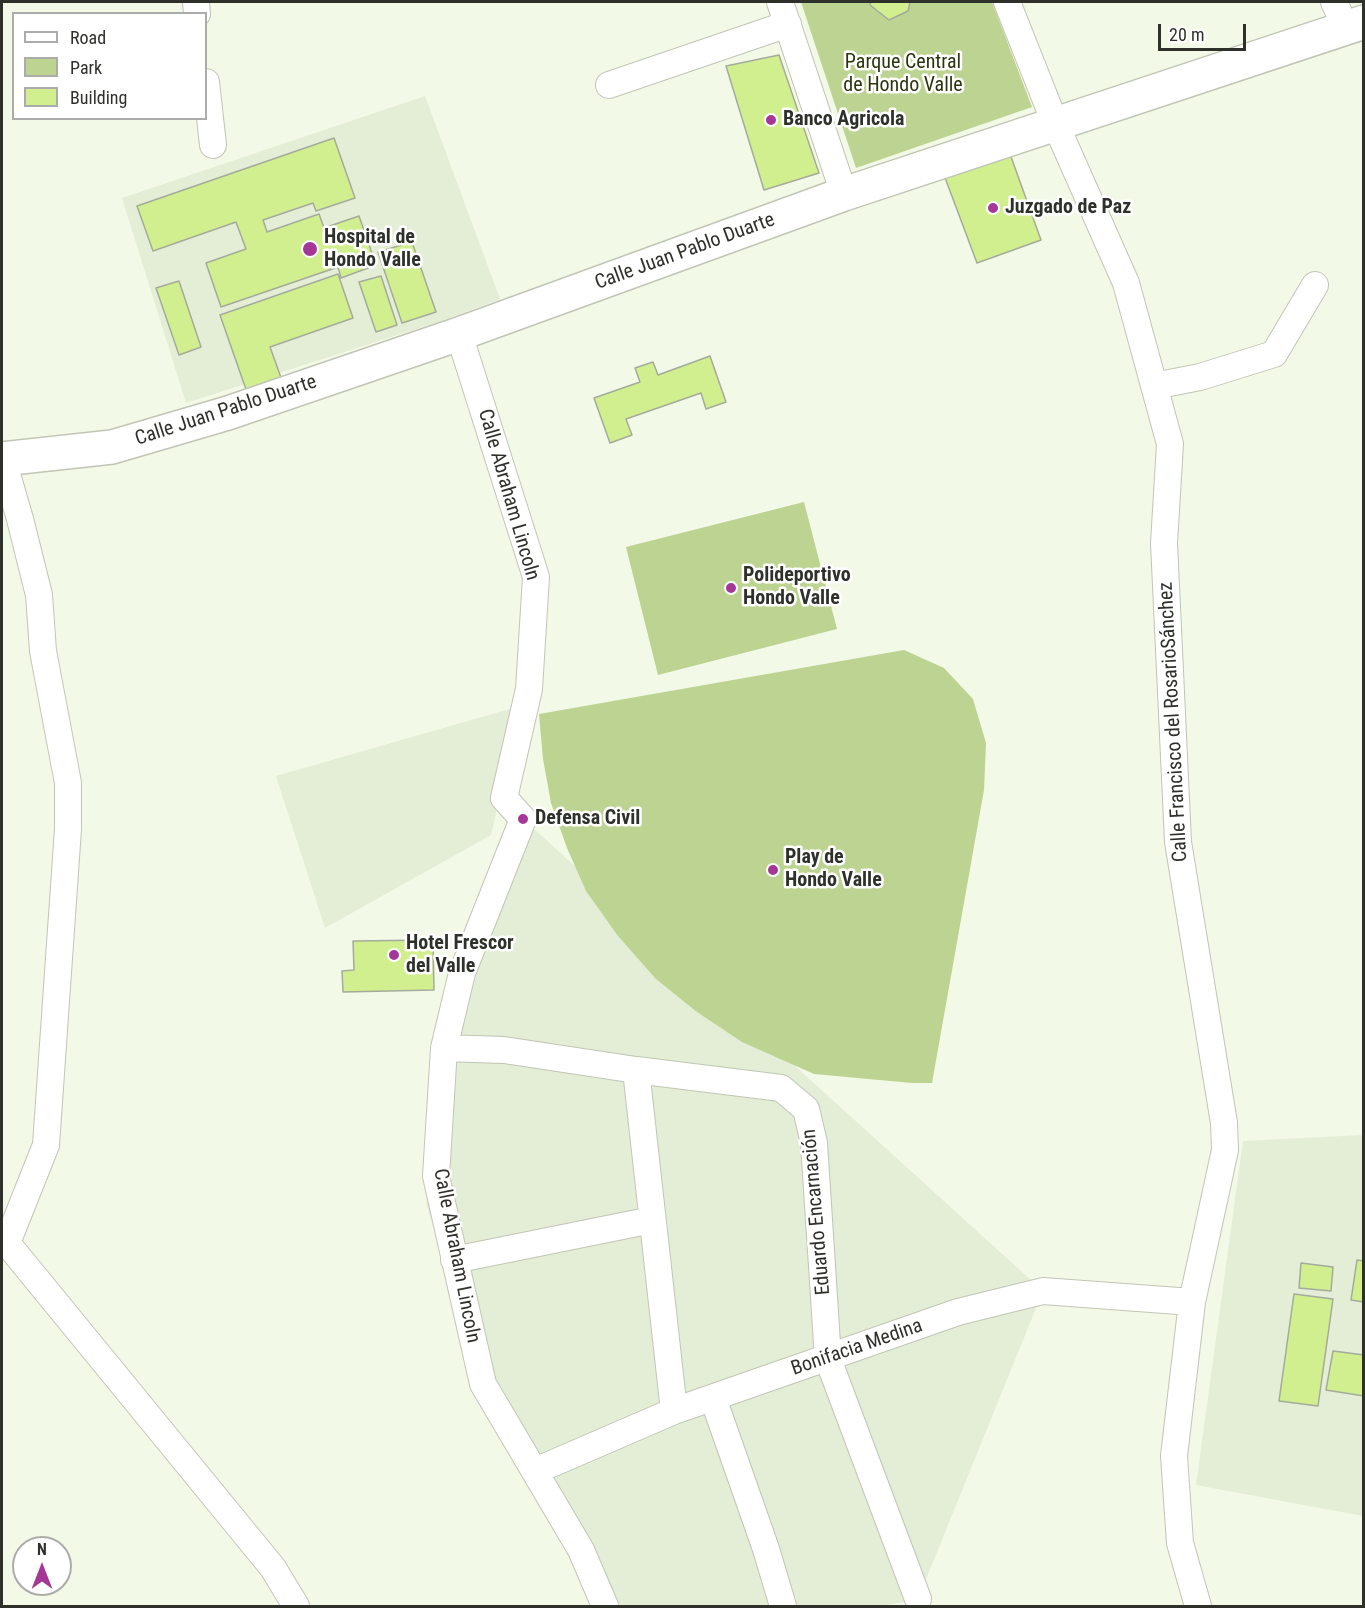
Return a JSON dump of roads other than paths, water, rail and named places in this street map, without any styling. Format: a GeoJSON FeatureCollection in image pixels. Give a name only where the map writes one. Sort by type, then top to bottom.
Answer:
{"type":"FeatureCollection","features":[{"type":"Feature","properties":{"kind":"street","name":"Calle Francisco del RosarioSánchez"},"geometry":{"type":"LineString","coordinates":[[1007,2],[1055,123],[1126,284],[1170,444],[1164,543],[1178,843],[1224,1123],[1225,1150],[1192,1302],[1174,1456],[1180,1543],[1198,1606]]}},
{"type":"Feature","properties":{"kind":"street"},"geometry":{"type":"LineString","coordinates":[[609,85],[784,13],[844,194]]}},
{"type":"Feature","properties":{"kind":"street","name":"Calle Juan Pablo Duarte"},"geometry":{"type":"LineString","coordinates":[[2,458],[112,447],[228,413],[459,334],[844,194],[1055,123],[1348,17]]}},
{"type":"Feature","properties":{"kind":"street"},"geometry":{"type":"LineString","coordinates":[[207,91],[213,145]]}},
{"type":"Feature","properties":{"kind":"street"},"geometry":{"type":"LineString","coordinates":[[1154,386],[1200,377],[1274,354],[1315,285]]}},
{"type":"Feature","properties":{"kind":"street","name":"Calle Abraham Lincoln"},"geometry":{"type":"LineString","coordinates":[[459,334],[536,577],[529,688],[504,798],[523,819],[462,973],[444,1048],[436,1176],[483,1384],[581,1550],[605,1606]]}},
{"type":"Feature","properties":{"kind":"street"},"geometry":{"type":"LineString","coordinates":[[2,458],[39,595],[43,651],[68,783],[68,829],[46,1145],[4,1241],[273,1568],[296,1606]]}},
{"type":"Feature","properties":{"kind":"street","name":"Eduardo Encarnación"},"geometry":{"type":"LineString","coordinates":[[444,1048],[504,1050],[636,1070],[781,1088],[806,1109],[814,1143],[828,1359],[918,1599]]}},
{"type":"Feature","properties":{"kind":"street"},"geometry":{"type":"LineString","coordinates":[[636,1070],[674,1411]]}},
{"type":"Feature","properties":{"kind":"street"},"geometry":{"type":"LineString","coordinates":[[454,1260],[652,1220]]}},
{"type":"Feature","properties":{"kind":"street","name":"Bonifacia Medina"},"geometry":{"type":"LineString","coordinates":[[535,1471],[674,1411],[958,1312],[1043,1292],[1192,1302]]}},
{"type":"Feature","properties":{"kind":"street"},"geometry":{"type":"LineString","coordinates":[[713,1398],[766,1549],[783,1606]]}},
{"type":"Feature","properties":{"kind":"place","name":"Banco Agricola"},"geometry":{"type":"Point","coordinates":[771,120]}},
{"type":"Feature","properties":{"kind":"place","name":"Juzgado de Paz"},"geometry":{"type":"Point","coordinates":[993,208]}},
{"type":"Feature","properties":{"kind":"place","name":"Hospital de Hondo Valle"},"geometry":{"type":"Point","coordinates":[310,249]}},
{"type":"Feature","properties":{"kind":"place","name":"Polideportivo Hondo Valle"},"geometry":{"type":"Point","coordinates":[731,588]}},
{"type":"Feature","properties":{"kind":"place","name":"Defensa Civil"},"geometry":{"type":"Point","coordinates":[523,819]}},
{"type":"Feature","properties":{"kind":"place","name":"Play de Hondo Valle"},"geometry":{"type":"Point","coordinates":[773,870]}},
{"type":"Feature","properties":{"kind":"place","name":"Hotel Frescor del Valle"},"geometry":{"type":"Point","coordinates":[394,955]}},
{"type":"Feature","properties":{"kind":"park label","name":"Parque Central de Hondo Valle"},"geometry":{"type":"Point","coordinates":[903,74]}}]}
